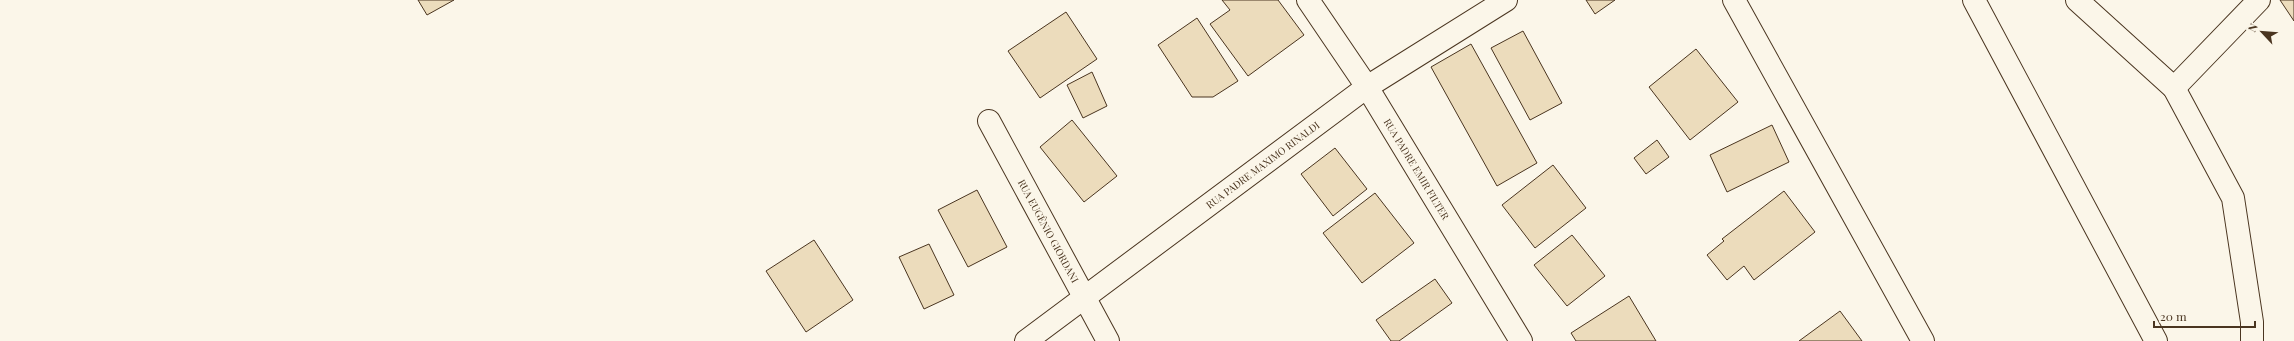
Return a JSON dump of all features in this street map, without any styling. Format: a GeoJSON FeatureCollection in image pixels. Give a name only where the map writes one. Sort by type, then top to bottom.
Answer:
{"type":"FeatureCollection","features":[{"type":"Feature","properties":{"kind":"street","name":"RUA PADRE EMIR FILTER"},"geometry":{"type":"LineString","coordinates":[[1308,0],[1367,87],[1520,341]]}},
{"type":"Feature","properties":{"kind":"street","name":"RUA PADRE MAXIMO RINALDI"},"geometry":{"type":"LineString","coordinates":[[1026,341],[1367,87],[1506,0]]}},
{"type":"Feature","properties":{"kind":"street"},"geometry":{"type":"LineString","coordinates":[[1734,0],[1923,341]]}},
{"type":"Feature","properties":{"kind":"street"},"geometry":{"type":"LineString","coordinates":[[1974,0],[2156,341]]}},
{"type":"Feature","properties":{"kind":"street"},"geometry":{"type":"LineString","coordinates":[[2077,0],[2174,88],[2233,198],[2252,322],[2252,341]]}},
{"type":"Feature","properties":{"kind":"street"},"geometry":{"type":"LineString","coordinates":[[2174,88],[2259,0]]}},
{"type":"Feature","properties":{"kind":"street","name":"RUA EUGÊNIO GIORDANI"},"geometry":{"type":"LineString","coordinates":[[989,121],[1108,341]]}},
{"type":"Feature","properties":{"kind":"building"},"geometry":{"type":"Polygon","coordinates":[[[418,0],[454,0],[427,15],[418,0]]]}},
{"type":"Feature","properties":{"kind":"building"},"geometry":{"type":"Polygon","coordinates":[[[1222,0],[1278,0],[1304,35],[1248,76],[1210,24],[1230,10],[1222,0]]]}},
{"type":"Feature","properties":{"kind":"building"},"geometry":{"type":"Polygon","coordinates":[[[1586,0],[1615,0],[1595,14],[1586,0]]]}},
{"type":"Feature","properties":{"kind":"building"},"geometry":{"type":"Polygon","coordinates":[[[2280,0],[2294,0],[2294,21],[2280,0]]]}},
{"type":"Feature","properties":{"kind":"building"},"geometry":{"type":"Polygon","coordinates":[[[1066,12],[1097,59],[1040,98],[1008,51],[1066,12]]]}},
{"type":"Feature","properties":{"kind":"building"},"geometry":{"type":"Polygon","coordinates":[[[1197,18],[1238,81],[1213,97],[1192,97],[1158,45],[1197,18]]]}},
{"type":"Feature","properties":{"kind":"building"},"geometry":{"type":"Polygon","coordinates":[[[1523,31],[1562,103],[1530,120],[1491,48],[1523,31]]]}},
{"type":"Feature","properties":{"kind":"building"},"geometry":{"type":"Polygon","coordinates":[[[1471,44],[1537,163],[1497,186],[1431,67],[1471,44]]]}},
{"type":"Feature","properties":{"kind":"building"},"geometry":{"type":"Polygon","coordinates":[[[1696,49],[1738,102],[1690,140],[1649,87],[1696,49]]]}},
{"type":"Feature","properties":{"kind":"building"},"geometry":{"type":"Polygon","coordinates":[[[1092,72],[1107,106],[1083,118],[1067,85],[1092,72]]]}},
{"type":"Feature","properties":{"kind":"building"},"geometry":{"type":"Polygon","coordinates":[[[1072,120],[1117,176],[1084,202],[1040,147],[1072,120]]]}},
{"type":"Feature","properties":{"kind":"building"},"geometry":{"type":"Polygon","coordinates":[[[1772,125],[1789,162],[1727,192],[1710,155],[1772,125]]]}},
{"type":"Feature","properties":{"kind":"building"},"geometry":{"type":"Polygon","coordinates":[[[1657,140],[1669,157],[1646,174],[1634,158],[1657,140]]]}},
{"type":"Feature","properties":{"kind":"building"},"geometry":{"type":"Polygon","coordinates":[[[1335,148],[1367,189],[1333,216],[1301,174],[1335,148]]]}},
{"type":"Feature","properties":{"kind":"building"},"geometry":{"type":"Polygon","coordinates":[[[1553,165],[1586,208],[1535,248],[1502,205],[1553,165]]]}},
{"type":"Feature","properties":{"kind":"building"},"geometry":{"type":"Polygon","coordinates":[[[977,190],[1007,247],[968,267],[938,210],[977,190]]]}},
{"type":"Feature","properties":{"kind":"building"},"geometry":{"type":"Polygon","coordinates":[[[1784,191],[1815,232],[1754,280],[1744,266],[1727,280],[1707,255],[1724,241],[1722,239],[1784,191]]]}},
{"type":"Feature","properties":{"kind":"building"},"geometry":{"type":"Polygon","coordinates":[[[1375,193],[1414,243],[1362,283],[1323,233],[1375,193]]]}},
{"type":"Feature","properties":{"kind":"building"},"geometry":{"type":"Polygon","coordinates":[[[1572,235],[1605,276],[1567,306],[1534,265],[1572,235]]]}},
{"type":"Feature","properties":{"kind":"building"},"geometry":{"type":"Polygon","coordinates":[[[814,240],[853,300],[806,332],[766,271],[814,240]]]}},
{"type":"Feature","properties":{"kind":"building"},"geometry":{"type":"Polygon","coordinates":[[[929,244],[954,295],[924,309],[899,257],[929,244]]]}},
{"type":"Feature","properties":{"kind":"building"},"geometry":{"type":"Polygon","coordinates":[[[1435,279],[1452,303],[1399,341],[1391,341],[1376,320],[1435,279]]]}},
{"type":"Feature","properties":{"kind":"building"},"geometry":{"type":"Polygon","coordinates":[[[1629,296],[1656,341],[1576,341],[1571,333],[1629,296]]]}},
{"type":"Feature","properties":{"kind":"building"},"geometry":{"type":"Polygon","coordinates":[[[1840,311],[1862,341],[1799,341],[1840,311]]]}}]}
